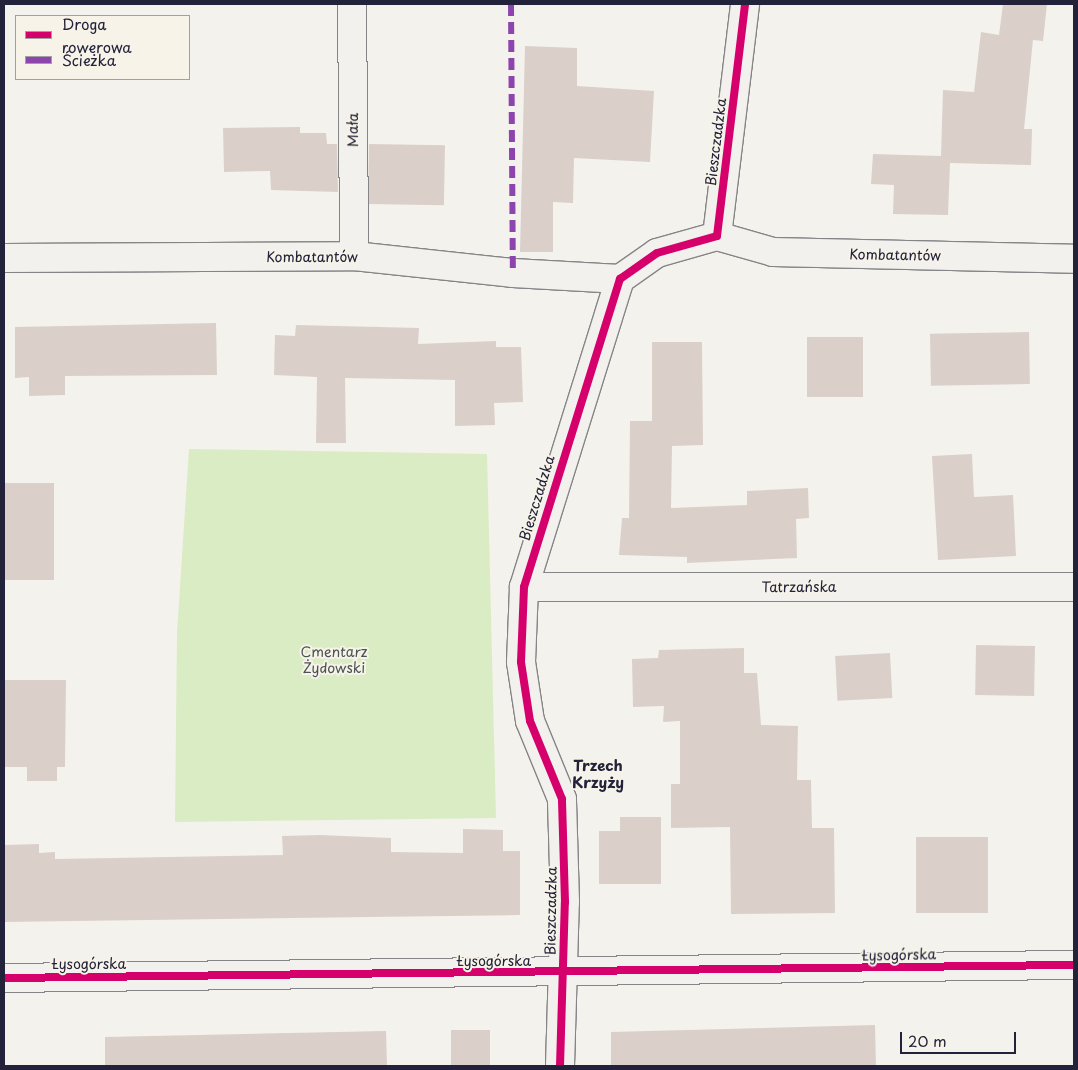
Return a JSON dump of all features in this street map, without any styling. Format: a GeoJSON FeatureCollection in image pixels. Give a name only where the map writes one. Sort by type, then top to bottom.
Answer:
{"type":"FeatureCollection","features":[{"type":"Feature","properties":{"kind":"street","name":"Mała"},"geometry":{"type":"LineString","coordinates":[[352,4],[354,256]]}},
{"type":"Feature","properties":{"kind":"street","name":"Bieszczadzka"},"geometry":{"type":"LineString","coordinates":[[717,236],[744,4]]}},
{"type":"Feature","properties":{"kind":"street","name":"Kombatantów"},"geometry":{"type":"LineString","coordinates":[[717,236],[773,252],[1074,260]]}},
{"type":"Feature","properties":{"kind":"street"},"geometry":{"type":"LineString","coordinates":[[620,279],[657,253],[717,236]]}},
{"type":"Feature","properties":{"kind":"street","name":"Kombatantów"},"geometry":{"type":"LineString","coordinates":[[4,258],[354,256],[513,273],[620,279]]}},
{"type":"Feature","properties":{"kind":"street","name":"Bieszczadzka"},"geometry":{"type":"LineString","coordinates":[[560,1066],[562,799],[530,721],[521,662],[524,587],[620,279]]}},
{"type":"Feature","properties":{"kind":"street","name":"Tatrzańska"},"geometry":{"type":"LineString","coordinates":[[524,587],[1074,587]]}},
{"type":"Feature","properties":{"kind":"street","name":"Łysogórska"},"geometry":{"type":"LineString","coordinates":[[4,978],[562,973],[1074,964]]}},
{"type":"Feature","properties":{"kind":"green space","name":"Cmentarz Żydowski"},"geometry":{"type":"Polygon","coordinates":[[[189,449],[487,454],[496,818],[175,822],[177,633],[189,449]]]}},
{"type":"Feature","properties":{"kind":"building"},"geometry":{"type":"Polygon","coordinates":[[[1003,4],[1047,4],[1043,41],[1033,40],[1024,129],[1032,129],[1031,165],[950,163],[948,215],[893,214],[894,185],[871,184],[873,154],[941,156],[943,90],[974,92],[981,32],[999,35],[1003,4]]]}},
{"type":"Feature","properties":{"kind":"building"},"geometry":{"type":"Polygon","coordinates":[[[525,46],[577,48],[577,86],[654,91],[650,162],[574,158],[573,203],[553,202],[553,252],[520,252],[525,46]]]}},
{"type":"Feature","properties":{"kind":"building"},"geometry":{"type":"Polygon","coordinates":[[[300,127],[300,133],[326,133],[327,144],[337,144],[338,192],[271,190],[270,171],[224,172],[223,128],[300,127]]]}},
{"type":"Feature","properties":{"kind":"building"},"geometry":{"type":"Polygon","coordinates":[[[369,144],[445,145],[444,205],[368,204],[369,144]]]}},
{"type":"Feature","properties":{"kind":"building"},"geometry":{"type":"Polygon","coordinates":[[[216,323],[217,375],[65,376],[65,395],[29,396],[29,377],[15,378],[15,327],[216,323]]]}},
{"type":"Feature","properties":{"kind":"building"},"geometry":{"type":"Polygon","coordinates":[[[296,325],[419,328],[418,344],[496,341],[496,347],[521,347],[523,402],[494,403],[495,425],[455,426],[455,380],[345,378],[346,443],[316,443],[317,377],[274,375],[275,335],[295,336],[296,325]]]}},
{"type":"Feature","properties":{"kind":"building"},"geometry":{"type":"Polygon","coordinates":[[[1029,332],[1030,384],[931,386],[930,334],[1029,332]]]}},
{"type":"Feature","properties":{"kind":"building"},"geometry":{"type":"Polygon","coordinates":[[[807,337],[863,337],[863,397],[807,397],[807,337]]]}},
{"type":"Feature","properties":{"kind":"building"},"geometry":{"type":"Polygon","coordinates":[[[652,342],[702,342],[703,445],[672,446],[671,508],[747,505],[747,491],[808,488],[809,518],[796,519],[797,558],[687,563],[687,557],[619,555],[622,518],[629,518],[630,421],[652,421],[652,342]]]}},
{"type":"Feature","properties":{"kind":"building"},"geometry":{"type":"Polygon","coordinates":[[[972,454],[974,497],[1013,495],[1016,556],[938,560],[932,456],[972,454]]]}},
{"type":"Feature","properties":{"kind":"building"},"geometry":{"type":"Polygon","coordinates":[[[4,483],[54,483],[54,580],[4,580],[4,483]]]}},
{"type":"Feature","properties":{"kind":"building"},"geometry":{"type":"Polygon","coordinates":[[[976,645],[1035,646],[1034,696],[975,695],[976,645]]]}},
{"type":"Feature","properties":{"kind":"building"},"geometry":{"type":"Polygon","coordinates":[[[744,648],[744,673],[757,673],[761,725],[798,726],[797,780],[811,780],[812,828],[834,828],[835,913],[731,914],[730,827],[671,828],[671,784],[680,784],[680,721],[663,722],[664,706],[633,707],[632,659],[658,658],[659,650],[744,648]]]}},
{"type":"Feature","properties":{"kind":"building"},"geometry":{"type":"Polygon","coordinates":[[[890,653],[892,698],[837,701],[835,656],[890,653]]]}},
{"type":"Feature","properties":{"kind":"building"},"geometry":{"type":"Polygon","coordinates":[[[4,680],[66,680],[65,767],[57,767],[57,781],[27,781],[27,767],[4,767],[4,680]]]}},
{"type":"Feature","properties":{"kind":"building"},"geometry":{"type":"Polygon","coordinates":[[[620,817],[661,817],[661,884],[599,884],[599,831],[620,831],[620,817]]]}},
{"type":"Feature","properties":{"kind":"building"},"geometry":{"type":"Polygon","coordinates":[[[463,829],[503,830],[503,851],[520,851],[520,915],[4,922],[4,845],[39,844],[39,853],[55,852],[55,859],[283,855],[282,836],[320,835],[391,838],[391,852],[463,853],[463,829]]]}},
{"type":"Feature","properties":{"kind":"building"},"geometry":{"type":"Polygon","coordinates":[[[916,837],[988,837],[988,913],[916,913],[916,837]]]}},
{"type":"Feature","properties":{"kind":"building"},"geometry":{"type":"Polygon","coordinates":[[[875,1025],[876,1066],[611,1066],[611,1032],[875,1025]]]}},
{"type":"Feature","properties":{"kind":"building"},"geometry":{"type":"Polygon","coordinates":[[[451,1030],[490,1030],[490,1066],[451,1066],[451,1030]]]}},
{"type":"Feature","properties":{"kind":"building"},"geometry":{"type":"Polygon","coordinates":[[[386,1031],[387,1066],[105,1066],[105,1037],[386,1031]]]}},
{"type":"Feature","properties":{"kind":"marked path"},"geometry":{"type":"LineString","coordinates":[[511,4],[513,273]]}},
{"type":"Feature","properties":{"kind":"cycle path"},"geometry":{"type":"LineString","coordinates":[[560,1066],[565,902],[562,799],[530,721],[521,662],[524,587],[620,279],[657,253],[717,236],[745,4]]}},
{"type":"Feature","properties":{"kind":"cycle path"},"geometry":{"type":"LineString","coordinates":[[4,978],[1074,965]]}},
{"type":"Feature","properties":{"kind":"district","name":"Trzech Krzyży"},"geometry":{"type":"Point","coordinates":[598,772]}}]}
